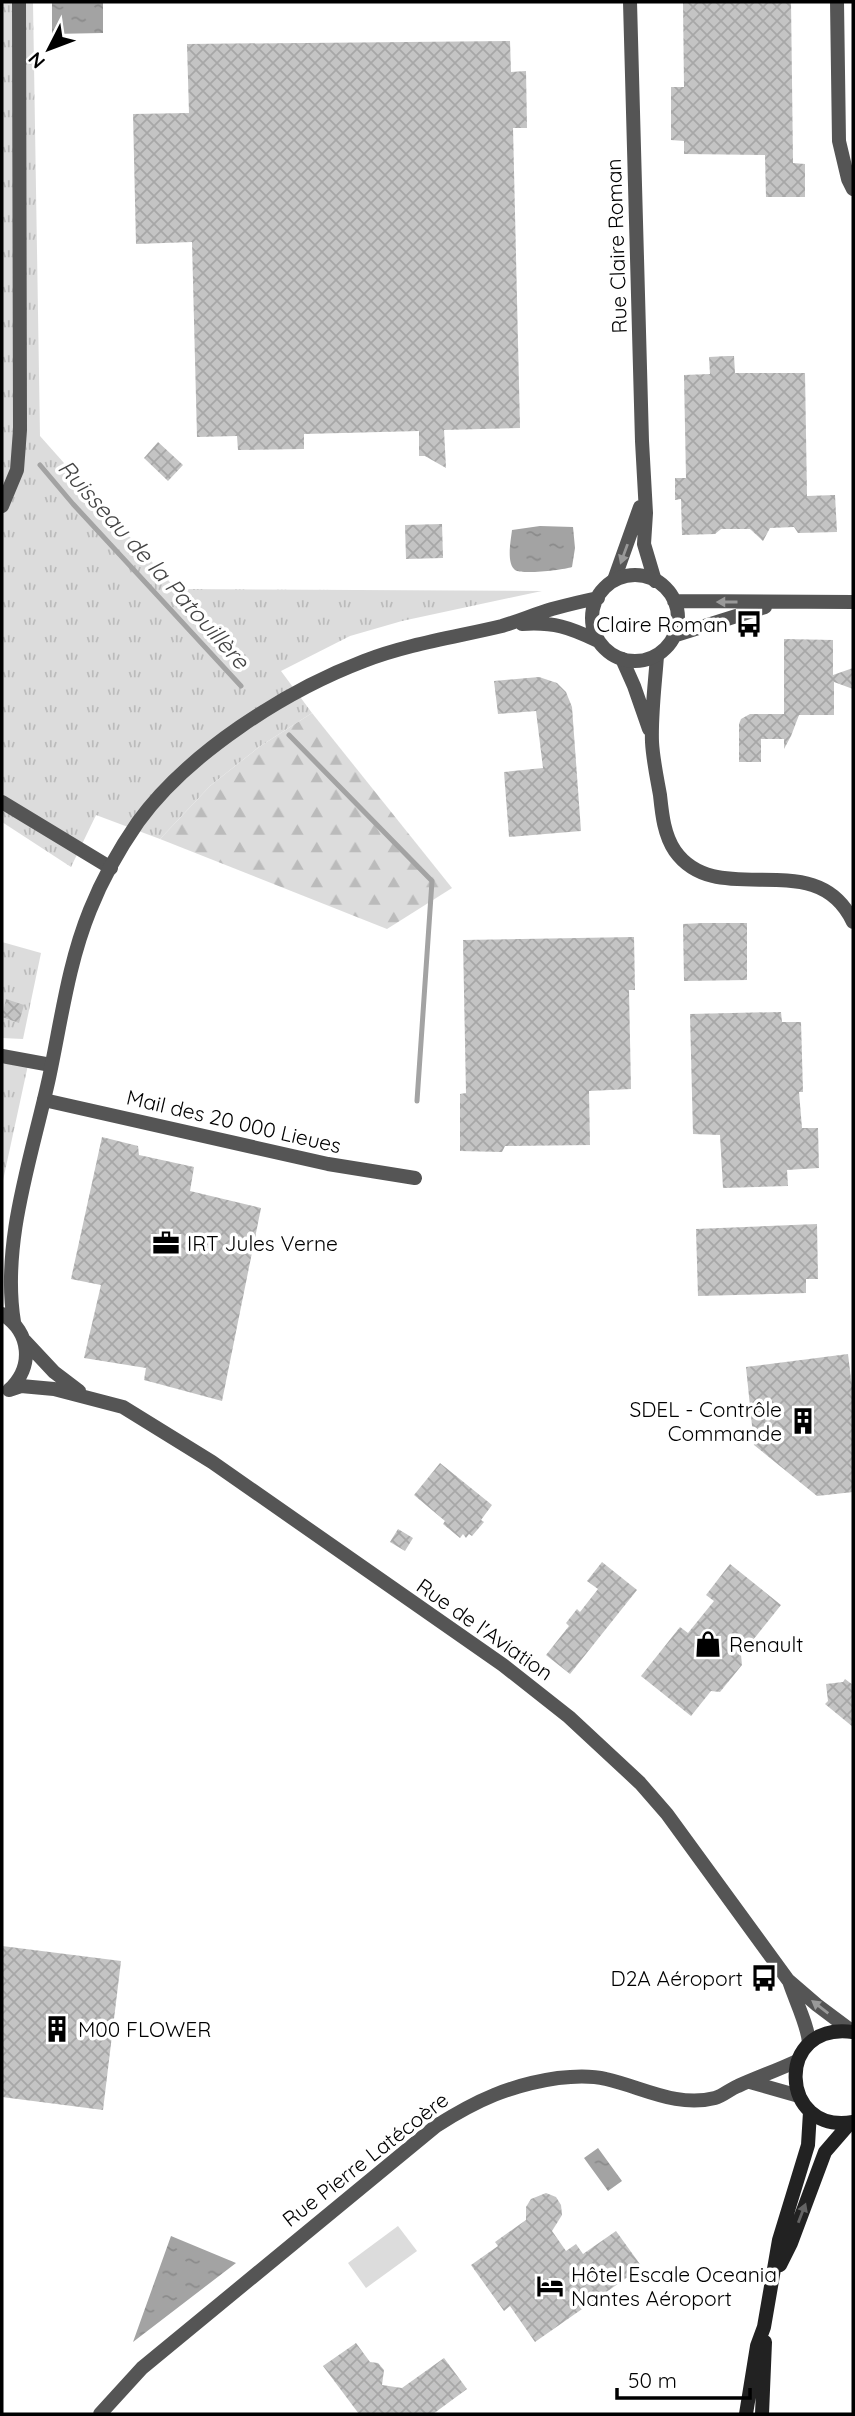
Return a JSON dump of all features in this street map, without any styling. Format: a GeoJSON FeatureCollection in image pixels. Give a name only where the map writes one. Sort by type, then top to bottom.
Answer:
{"type":"FeatureCollection","features":[{"type":"Feature","properties":{"kind":"main road"},"geometry":{"type":"LineString","coordinates":[[852,2122],[829,2122],[810,2112],[795,2085],[797,2061],[809,2043],[830,2032],[853,2032]]}},
{"type":"Feature","properties":{"kind":"main road"},"geometry":{"type":"LineString","coordinates":[[746,2414],[779,2240],[808,2146],[810,2112]]}},
{"type":"Feature","properties":{"kind":"main road"},"geometry":{"type":"LineString","coordinates":[[774,2276],[791,2243],[825,2152],[852,2122]]}},
{"type":"Feature","properties":{"kind":"main road"},"geometry":{"type":"LineString","coordinates":[[762,2414],[764,2327]]}},
{"type":"Feature","properties":{"kind":"street"},"geometry":{"type":"LineString","coordinates":[[2,506],[17,470],[20,430],[19,2]]}},
{"type":"Feature","properties":{"kind":"street","name":"Rue Claire Roman"},"geometry":{"type":"LineString","coordinates":[[630,2],[646,513],[644,544],[655,581]]}},
{"type":"Feature","properties":{"kind":"street"},"geometry":{"type":"LineString","coordinates":[[837,2],[839,141],[853,189]]}},
{"type":"Feature","properties":{"kind":"street","name":"Rue Claire Roman"},"geometry":{"type":"LineString","coordinates":[[614,580],[645,489]]}},
{"type":"Feature","properties":{"kind":"street"},"geometry":{"type":"LineString","coordinates":[[597,641],[592,626],[594,606],[598,598],[614,580],[635,576],[655,581],[664,587],[674,601],[678,617],[676,635]]}},
{"type":"Feature","properties":{"kind":"street"},"geometry":{"type":"LineString","coordinates":[[8,1318],[15,1228],[69,975],[92,907],[138,823],[177,778],[240,728],[271,707],[326,677],[422,643],[503,625],[551,609],[598,598]]}},
{"type":"Feature","properties":{"kind":"street"},"geometry":{"type":"LineString","coordinates":[[674,601],[853,602]]}},
{"type":"Feature","properties":{"kind":"street"},"geometry":{"type":"LineString","coordinates":[[503,625],[558,624],[570,627],[597,641],[612,654],[632,661],[657,656],[676,635],[780,602]]}},
{"type":"Feature","properties":{"kind":"street"},"geometry":{"type":"LineString","coordinates":[[652,741],[657,656]]}},
{"type":"Feature","properties":{"kind":"street"},"geometry":{"type":"LineString","coordinates":[[622,659],[652,741],[665,828],[676,852],[687,864],[715,876],[798,881],[818,886],[835,895],[847,909],[853,922]]}},
{"type":"Feature","properties":{"kind":"street"},"geometry":{"type":"LineString","coordinates":[[2,802],[111,868]]}},
{"type":"Feature","properties":{"kind":"street"},"geometry":{"type":"LineString","coordinates":[[2,1056],[51,1065]]}},
{"type":"Feature","properties":{"kind":"street","name":"Mail des 20 000 Lieues"},"geometry":{"type":"LineString","coordinates":[[44,1100],[328,1164],[415,1178]]}},
{"type":"Feature","properties":{"kind":"street"},"geometry":{"type":"LineString","coordinates":[[2,1254],[15,1228]]}},
{"type":"Feature","properties":{"kind":"street","name":"Rue de l'Aviation"},"geometry":{"type":"LineString","coordinates":[[8,1318],[24,1341],[54,1372],[85,1396]]}},
{"type":"Feature","properties":{"kind":"street"},"geometry":{"type":"LineString","coordinates":[[5,1392],[23,1371],[26,1357],[24,1341]]}},
{"type":"Feature","properties":{"kind":"street","name":"Rue de l'Aviation"},"geometry":{"type":"LineString","coordinates":[[5,1392],[21,1387],[54,1389],[124,1407],[212,1462],[503,1665],[561,1710],[640,1783],[667,1814],[788,1980],[817,2006],[853,2032]]}},
{"type":"Feature","properties":{"kind":"street","name":"Rue de l'Aviation"},"geometry":{"type":"LineString","coordinates":[[788,1980],[808,2031],[809,2043]]}},
{"type":"Feature","properties":{"kind":"street","name":"Rue Pierre Latécoère"},"geometry":{"type":"LineString","coordinates":[[100,2414],[142,2368],[174,2341],[436,2126],[466,2107],[499,2091],[537,2081],[574,2076],[603,2078],[662,2097],[696,2100],[717,2098],[737,2086],[797,2061]]}},
{"type":"Feature","properties":{"kind":"street"},"geometry":{"type":"LineString","coordinates":[[750,2082],[799,2096]]}},
{"type":"Feature","properties":{"kind":"green space"},"geometry":{"type":"Polygon","coordinates":[[[2,2],[33,3],[40,436],[176,589],[542,591],[402,621],[350,636],[281,671],[312,713],[259,747],[210,786],[160,839],[96,815],[71,867],[2,822],[2,2]]]}},
{"type":"Feature","properties":{"kind":"green space"},"geometry":{"type":"Polygon","coordinates":[[[312,713],[452,888],[387,929],[160,839],[210,786],[259,747],[312,713]]]}},
{"type":"Feature","properties":{"kind":"green space"},"geometry":{"type":"Polygon","coordinates":[[[2,942],[41,953],[23,1039],[2,1038],[2,942]]]}},
{"type":"Feature","properties":{"kind":"green space"},"geometry":{"type":"Polygon","coordinates":[[[2,1065],[28,1065],[2,1185],[2,1065]]]}},
{"type":"Feature","properties":{"kind":"green space"},"geometry":{"type":"Polygon","coordinates":[[[398,2226],[417,2251],[366,2288],[348,2263],[398,2226]]]}},
{"type":"Feature","properties":{"kind":"water"},"geometry":{"type":"Polygon","coordinates":[[[52,2],[103,2],[103,33],[52,34],[52,2]]]}},
{"type":"Feature","properties":{"kind":"water"},"geometry":{"type":"Polygon","coordinates":[[[540,526],[573,527],[575,548],[572,567],[526,572],[512,567],[512,530],[540,526]]]}},
{"type":"Feature","properties":{"kind":"water"},"geometry":{"type":"Polygon","coordinates":[[[598,2148],[622,2181],[608,2191],[584,2158],[598,2148]]]}},
{"type":"Feature","properties":{"kind":"water"},"geometry":{"type":"Polygon","coordinates":[[[171,2236],[236,2263],[133,2342],[171,2236]]]}},
{"type":"Feature","properties":{"kind":"building"},"geometry":{"type":"Polygon","coordinates":[[[683,2],[791,2],[793,163],[805,164],[805,197],[766,197],[765,155],[684,154],[684,141],[671,140],[671,87],[684,87],[683,2]]]}},
{"type":"Feature","properties":{"kind":"building"},"geometry":{"type":"Polygon","coordinates":[[[510,41],[511,72],[526,71],[527,128],[513,128],[520,428],[444,430],[446,468],[425,456],[419,456],[419,431],[304,434],[304,449],[238,450],[237,436],[197,437],[192,242],[136,244],[133,114],[189,113],[187,44],[510,41]]]}},
{"type":"Feature","properties":{"kind":"building"},"geometry":{"type":"Polygon","coordinates":[[[734,356],[735,373],[805,373],[807,496],[835,495],[837,532],[798,533],[794,527],[770,528],[763,541],[750,529],[721,529],[715,534],[682,535],[681,499],[675,500],[675,478],[686,478],[684,375],[710,374],[709,357],[734,356]]]}},
{"type":"Feature","properties":{"kind":"building"},"geometry":{"type":"Polygon","coordinates":[[[158,442],[183,465],[168,481],[144,458],[158,442]]]}},
{"type":"Feature","properties":{"kind":"building"},"geometry":{"type":"Polygon","coordinates":[[[442,524],[443,558],[406,559],[405,525],[442,524]]]}},
{"type":"Feature","properties":{"kind":"building"},"geometry":{"type":"Polygon","coordinates":[[[784,639],[833,640],[833,675],[853,668],[853,689],[834,682],[834,715],[799,715],[784,749],[784,739],[761,739],[761,762],[739,762],[741,719],[750,714],[784,714],[784,639]]]}},
{"type":"Feature","properties":{"kind":"building"},"geometry":{"type":"Polygon","coordinates":[[[539,677],[557,683],[566,692],[572,707],[581,831],[509,837],[504,772],[543,768],[536,711],[498,714],[494,681],[539,677]]]}},
{"type":"Feature","properties":{"kind":"building"},"geometry":{"type":"Polygon","coordinates":[[[747,923],[747,980],[684,981],[683,924],[747,923]]]}},
{"type":"Feature","properties":{"kind":"building"},"geometry":{"type":"Polygon","coordinates":[[[634,937],[635,990],[629,990],[631,1089],[589,1091],[590,1145],[505,1146],[502,1152],[460,1151],[460,1094],[466,1093],[463,940],[634,937]]]}},
{"type":"Feature","properties":{"kind":"building"},"geometry":{"type":"Polygon","coordinates":[[[6,999],[24,1005],[19,1023],[2,1017],[6,999]]]}},
{"type":"Feature","properties":{"kind":"building"},"geometry":{"type":"Polygon","coordinates":[[[781,1012],[782,1022],[801,1022],[803,1092],[799,1092],[802,1128],[818,1128],[819,1168],[787,1170],[788,1186],[723,1188],[720,1135],[693,1134],[690,1014],[781,1012]]]}},
{"type":"Feature","properties":{"kind":"building","name":"IRT Jules Verne"},"geometry":{"type":"Polygon","coordinates":[[[102,1137],[138,1146],[139,1155],[194,1167],[190,1191],[261,1208],[222,1401],[144,1380],[146,1368],[84,1358],[101,1285],[71,1279],[102,1137]]]}},
{"type":"Feature","properties":{"kind":"building"},"geometry":{"type":"Polygon","coordinates":[[[817,1224],[818,1279],[806,1279],[806,1293],[698,1296],[696,1229],[817,1224]]]}},
{"type":"Feature","properties":{"kind":"building","name":"SDEL - Contrôle Commande"},"geometry":{"type":"Polygon","coordinates":[[[848,1354],[853,1396],[853,1492],[817,1496],[754,1445],[746,1367],[848,1354]]]}},
{"type":"Feature","properties":{"kind":"building"},"geometry":{"type":"Polygon","coordinates":[[[440,1463],[492,1505],[481,1520],[484,1522],[472,1536],[469,1534],[466,1538],[463,1534],[460,1538],[443,1524],[445,1521],[414,1495],[440,1463]]]}},
{"type":"Feature","properties":{"kind":"building"},"geometry":{"type":"Polygon","coordinates":[[[398,1529],[413,1538],[405,1551],[390,1542],[398,1529]]]}},
{"type":"Feature","properties":{"kind":"building"},"geometry":{"type":"Polygon","coordinates":[[[602,1562],[637,1590],[570,1674],[546,1655],[569,1626],[566,1623],[577,1609],[580,1612],[598,1589],[587,1581],[602,1562]]]}},
{"type":"Feature","properties":{"kind":"building","name":"Renault"},"geometry":{"type":"Polygon","coordinates":[[[730,1564],[781,1605],[741,1655],[742,1665],[720,1692],[711,1691],[691,1716],[641,1676],[680,1627],[688,1633],[714,1601],[706,1595],[730,1564]]]}},
{"type":"Feature","properties":{"kind":"building"},"geometry":{"type":"Polygon","coordinates":[[[845,1679],[853,1685],[853,1727],[825,1704],[828,1701],[826,1684],[843,1682],[845,1679]]]}},
{"type":"Feature","properties":{"kind":"building","name":"M00 FLOWER"},"geometry":{"type":"Polygon","coordinates":[[[2,1946],[121,1961],[103,2110],[2,2097],[2,1946]]]}},
{"type":"Feature","properties":{"kind":"building","name":"Hôtel Escale Oceania Nantes Aéroport"},"geometry":{"type":"Polygon","coordinates":[[[546,2193],[556,2197],[561,2205],[562,2215],[552,2231],[566,2251],[576,2244],[583,2254],[616,2231],[642,2267],[535,2342],[510,2306],[504,2311],[471,2265],[498,2246],[495,2242],[526,2220],[526,2207],[531,2199],[546,2193]]]}},
{"type":"Feature","properties":{"kind":"building"},"geometry":{"type":"Polygon","coordinates":[[[356,2343],[370,2362],[378,2363],[384,2370],[382,2385],[402,2388],[444,2358],[467,2389],[433,2414],[359,2414],[323,2366],[356,2343]]]}},
{"type":"Feature","properties":{"kind":"waterway","name":"Ruisseau de la Patouillère"},"geometry":{"type":"LineString","coordinates":[[40,465],[241,686]]}},
{"type":"Feature","properties":{"kind":"waterway","name":"Ruisseau de la Patouillère"},"geometry":{"type":"LineString","coordinates":[[289,735],[432,881],[417,1101]]}},
{"type":"Feature","properties":{"kind":"place","name":"Claire Roman"},"geometry":{"type":"Point","coordinates":[749,624]}},
{"type":"Feature","properties":{"kind":"place","name":"IRT Jules Verne"},"geometry":{"type":"Point","coordinates":[166,1243]}},
{"type":"Feature","properties":{"kind":"place","name":"SDEL - Contrôle Commande"},"geometry":{"type":"Point","coordinates":[803,1421]}},
{"type":"Feature","properties":{"kind":"place","name":"Renault"},"geometry":{"type":"Point","coordinates":[708,1644]}},
{"type":"Feature","properties":{"kind":"place","name":"D2A Aéroport"},"geometry":{"type":"Point","coordinates":[764,1978]}},
{"type":"Feature","properties":{"kind":"place","name":"M00 FLOWER"},"geometry":{"type":"Point","coordinates":[57,2029]}},
{"type":"Feature","properties":{"kind":"place","name":"Hôtel Escale Oceania Nantes Aéroport"},"geometry":{"type":"Point","coordinates":[550,2286]}}]}
